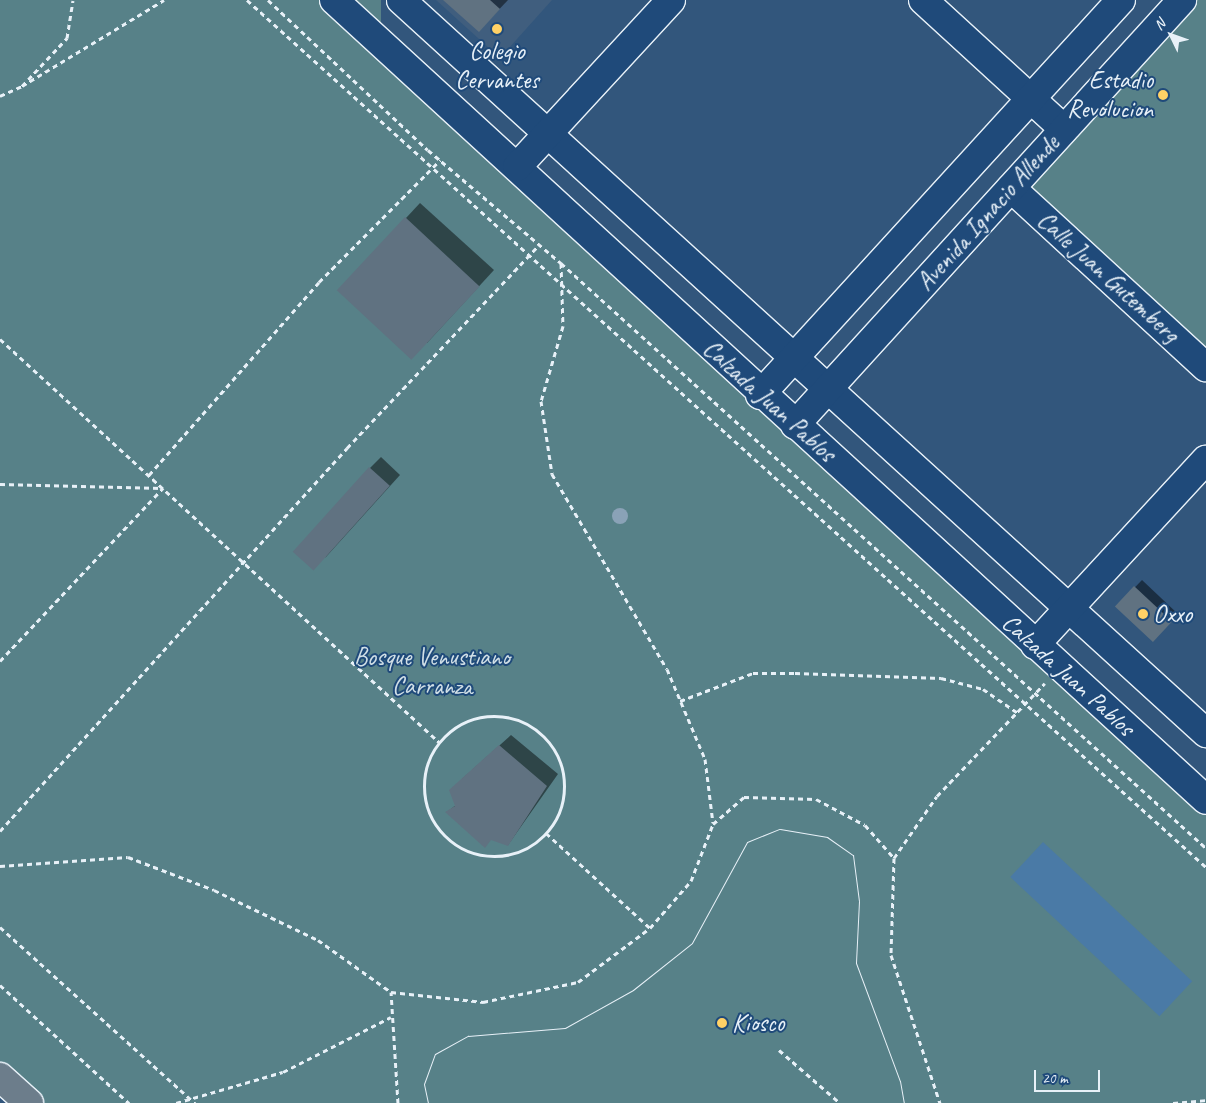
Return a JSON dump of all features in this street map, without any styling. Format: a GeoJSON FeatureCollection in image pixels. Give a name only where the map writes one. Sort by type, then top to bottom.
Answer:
{"type":"FeatureCollection","features":[{"type":"Feature","properties":{"kind":"main road"},"geometry":{"type":"LineString","coordinates":[[0,1077],[29,1103]]}},
{"type":"Feature","properties":{"kind":"street","name":"Calzada Juan Pablos"},"geometry":{"type":"LineString","coordinates":[[334,0],[517,167],[760,395],[1206,800]]}},
{"type":"Feature","properties":{"kind":"street","name":"Calzada Juan Pablos"},"geometry":{"type":"LineString","coordinates":[[401,0],[1206,734]]}},
{"type":"Feature","properties":{"kind":"street"},"geometry":{"type":"LineString","coordinates":[[517,167],[670,0]]}},
{"type":"Feature","properties":{"kind":"street"},"geometry":{"type":"LineString","coordinates":[[923,0],[1064,129]]}},
{"type":"Feature","properties":{"kind":"street","name":"Avenida Ignacio Allende"},"geometry":{"type":"LineString","coordinates":[[760,395],[1121,0]]}},
{"type":"Feature","properties":{"kind":"street","name":"Avenida Ignacio Allende"},"geometry":{"type":"LineString","coordinates":[[795,425],[1182,0]]}},
{"type":"Feature","properties":{"kind":"street","name":"Calle Juan Gutemberg"},"geometry":{"type":"LineString","coordinates":[[1011,188],[1206,367]]}},
{"type":"Feature","properties":{"kind":"street"},"geometry":{"type":"LineString","coordinates":[[1035,645],[1206,460]]}},
{"type":"Feature","properties":{"kind":"path"},"geometry":{"type":"LineString","coordinates":[[22,86],[67,38],[74,0]]}},
{"type":"Feature","properties":{"kind":"path"},"geometry":{"type":"LineString","coordinates":[[0,96],[22,86],[164,0]]}},
{"type":"Feature","properties":{"kind":"path"},"geometry":{"type":"LineString","coordinates":[[247,0],[1206,867]]}},
{"type":"Feature","properties":{"kind":"path"},"geometry":{"type":"LineString","coordinates":[[268,0],[440,160],[561,263],[1206,848]]}},
{"type":"Feature","properties":{"kind":"path"},"geometry":{"type":"LineString","coordinates":[[149,476],[319,282],[440,160]]}},
{"type":"Feature","properties":{"kind":"path"},"geometry":{"type":"LineString","coordinates":[[0,831],[244,562],[539,245]]}},
{"type":"Feature","properties":{"kind":"path"},"geometry":{"type":"LineString","coordinates":[[561,263],[564,326],[541,401],[552,474],[667,669],[705,759],[713,824]]}},
{"type":"Feature","properties":{"kind":"path"},"geometry":{"type":"LineString","coordinates":[[0,339],[439,742]]}},
{"type":"Feature","properties":{"kind":"path"},"geometry":{"type":"LineString","coordinates":[[0,484],[163,488]]}},
{"type":"Feature","properties":{"kind":"path"},"geometry":{"type":"LineString","coordinates":[[0,661],[163,488]]}},
{"type":"Feature","properties":{"kind":"path"},"geometry":{"type":"LineString","coordinates":[[940,1103],[891,955],[894,858],[937,796],[1060,668]]}},
{"type":"Feature","properties":{"kind":"path"},"geometry":{"type":"LineString","coordinates":[[680,701],[753,673],[941,678],[983,689],[1018,712]]}},
{"type":"Feature","properties":{"kind":"path"},"geometry":{"type":"LineString","coordinates":[[476,718],[516,719],[534,728],[550,743],[563,774],[562,803],[546,833],[527,848],[506,855],[479,854],[456,845],[438,829],[428,809],[424,785],[439,742],[476,718]]}},
{"type":"Feature","properties":{"kind":"path"},"geometry":{"type":"LineString","coordinates":[[0,866],[128,857],[214,890],[318,940],[391,992],[484,1002],[578,982],[650,928],[691,881],[713,824],[744,797],[816,799],[865,825],[894,858]]}},
{"type":"Feature","properties":{"kind":"path"},"geometry":{"type":"LineString","coordinates":[[546,833],[650,928]]}},
{"type":"Feature","properties":{"kind":"path"},"geometry":{"type":"LineString","coordinates":[[0,927],[195,1103]]}},
{"type":"Feature","properties":{"kind":"path"},"geometry":{"type":"LineString","coordinates":[[0,985],[129,1103]]}},
{"type":"Feature","properties":{"kind":"path"},"geometry":{"type":"LineString","coordinates":[[391,992],[391,1016],[398,1103]]}},
{"type":"Feature","properties":{"kind":"path"},"geometry":{"type":"LineString","coordinates":[[176,1103],[283,1072],[391,1016]]}},
{"type":"Feature","properties":{"kind":"path"},"geometry":{"type":"LineString","coordinates":[[779,1050],[840,1103]]}},
{"type":"Feature","properties":{"kind":"path"},"geometry":{"type":"LineString","coordinates":[[1173,1103],[1206,1100]]}},
{"type":"Feature","properties":{"kind":"shaded area","name":"Colegio Cervantes"},"geometry":{"type":"Polygon","coordinates":[[[436,0],[552,0],[500,58],[436,0]]]}},
{"type":"Feature","properties":{"kind":"shaded area"},"geometry":{"type":"Polygon","coordinates":[[[1043,842],[1192,981],[1159,1016],[1010,877],[1043,842]]]}},
{"type":"Feature","properties":{"kind":"green space","name":"Bosque Venustiano Carranza"},"geometry":{"type":"Polygon","coordinates":[[[0,0],[334,0],[1206,797],[1206,1103],[42,1103],[0,1064],[0,0]]]}},
{"type":"Feature","properties":{"kind":"green space"},"geometry":{"type":"Polygon","coordinates":[[[340,0],[381,0],[381,1103],[340,1103],[340,0]]]}},
{"type":"Feature","properties":{"kind":"green space","name":"Estadio Revolucion"},"geometry":{"type":"Polygon","coordinates":[[[1189,0],[1206,0],[1206,363],[1015,189],[1189,0]]]}},
{"type":"Feature","properties":{"kind":"building"},"geometry":{"type":"Polygon","coordinates":[[[443,0],[490,0],[500,9],[479,32],[443,0]]]}},
{"type":"Feature","properties":{"kind":"building"},"geometry":{"type":"Polygon","coordinates":[[[405,217],[480,287],[411,360],[337,290],[405,217]]]}},
{"type":"Feature","properties":{"kind":"building"},"geometry":{"type":"Polygon","coordinates":[[[369,467],[390,486],[314,570],[293,552],[369,467]]]}},
{"type":"Feature","properties":{"kind":"building","name":"Oxxo"},"geometry":{"type":"Polygon","coordinates":[[[1134,586],[1172,621],[1153,642],[1115,606],[1134,586]]]}},
{"type":"Feature","properties":{"kind":"building"},"geometry":{"type":"Polygon","coordinates":[[[499,745],[547,786],[508,846],[491,840],[485,848],[445,812],[455,806],[449,790],[499,745]]]}},
{"type":"Feature","properties":{"kind":"tram line"},"geometry":{"type":"LineString","coordinates":[[428,1103],[424,1084],[435,1054],[468,1036],[565,1028],[633,990],[692,943],[747,842],[780,829],[827,837],[853,855],[859,901],[856,963],[900,1081],[904,1103]]}},
{"type":"Feature","properties":{"kind":"place","name":"Colegio Cervantes"},"geometry":{"type":"Point","coordinates":[497,29]}},
{"type":"Feature","properties":{"kind":"place","name":"Estadio Revolucion"},"geometry":{"type":"Point","coordinates":[1163,95]}},
{"type":"Feature","properties":{"kind":"place","name":"Oxxo"},"geometry":{"type":"Point","coordinates":[1143,614]}},
{"type":"Feature","properties":{"kind":"place","name":"Kiosco"},"geometry":{"type":"Point","coordinates":[722,1023]}}]}
